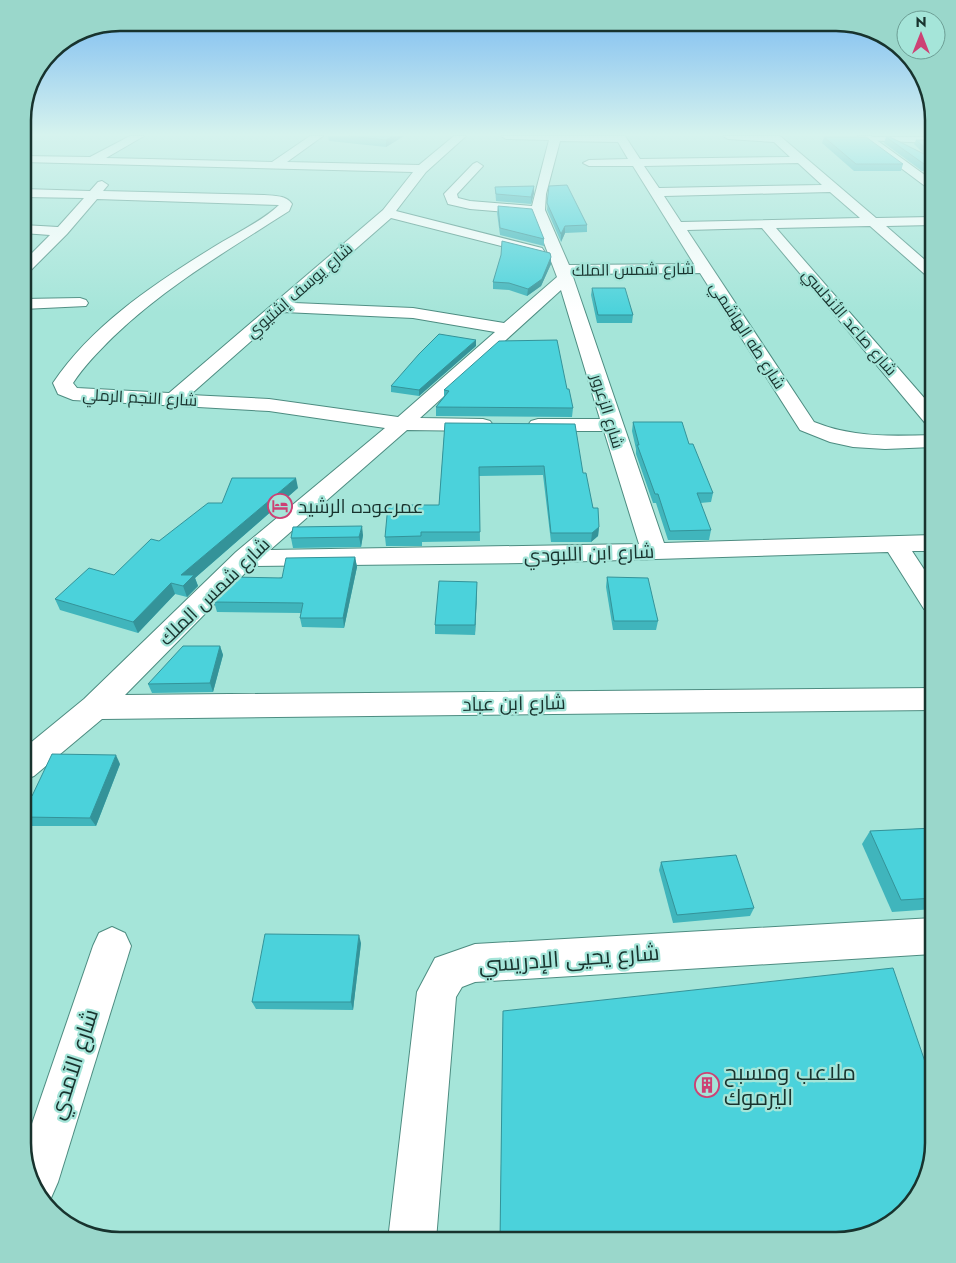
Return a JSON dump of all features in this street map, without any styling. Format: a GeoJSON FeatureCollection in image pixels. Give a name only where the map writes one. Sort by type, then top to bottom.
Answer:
{"type":"FeatureCollection","features":[{"type":"Feature","properties":{"kind":"street"},"geometry":{"type":"LineString","coordinates":[[31,262],[94,195]]}},
{"type":"Feature","properties":{"kind":"street","name":"شارع النجم الرملي"},"geometry":{"type":"LineString","coordinates":[[127,195],[264,199],[283,201],[286,204],[284,208],[167,284],[134,308],[77,364],[63,383],[65,390],[73,394],[175,398],[270,405],[402,424],[613,426]]}},
{"type":"Feature","properties":{"kind":"street","name":"شارع يوسف إشتيوي"},"geometry":{"type":"LineString","coordinates":[[175,398],[388,214],[402,195]]}},
{"type":"Feature","properties":{"kind":"street"},"geometry":{"type":"LineString","coordinates":[[451,195],[454,201],[470,206],[538,210],[540,195]]}},
{"type":"Feature","properties":{"kind":"street","name":"شارع طه الهاشمي"},"geometry":{"type":"LineString","coordinates":[[658,195],[807,426],[826,436],[846,440],[925,441]]}},
{"type":"Feature","properties":{"kind":"street"},"geometry":{"type":"LineString","coordinates":[[843,195],[925,266]]}},
{"type":"Feature","properties":{"kind":"street","name":"شارع الزعرور"},"geometry":{"type":"LineString","coordinates":[[538,210],[562,268],[654,551]]}},
{"type":"Feature","properties":{"kind":"street"},"geometry":{"type":"LineString","coordinates":[[388,214],[562,268]]}},
{"type":"Feature","properties":{"kind":"street"},"geometry":{"type":"LineString","coordinates":[[678,226],[925,221]]}},
{"type":"Feature","properties":{"kind":"street","name":"شارع صاعد الأندلسي"},"geometry":{"type":"LineString","coordinates":[[766,224],[925,410]]}},
{"type":"Feature","properties":{"kind":"street"},"geometry":{"type":"LineString","coordinates":[[31,229],[62,231]]}},
{"type":"Feature","properties":{"kind":"street","name":"شارع شمس الملك"},"geometry":{"type":"LineString","coordinates":[[31,760],[95,707],[245,558],[402,424],[508,328],[562,268],[704,268]]}},
{"type":"Feature","properties":{"kind":"street"},"geometry":{"type":"LineString","coordinates":[[31,304],[80,302]]}},
{"type":"Feature","properties":{"kind":"street"},"geometry":{"type":"LineString","coordinates":[[279,307],[421,314],[508,328]]}},
{"type":"Feature","properties":{"kind":"street","name":"شارع ابن اللبودي"},"geometry":{"type":"LineString","coordinates":[[245,558],[925,544]]}},
{"type":"Feature","properties":{"kind":"street"},"geometry":{"type":"LineString","coordinates":[[896,545],[925,589]]}},
{"type":"Feature","properties":{"kind":"street","name":"شارع ابن عباد"},"geometry":{"type":"LineString","coordinates":[[95,707],[925,699]]}},
{"type":"Feature","properties":{"kind":"street","name":"شارع يحيى الإدريسي"},"geometry":{"type":"LineString","coordinates":[[413,1232],[437,992],[449,972],[475,962],[925,937]]}},
{"type":"Feature","properties":{"kind":"street","name":"شارع الآمدي"},"geometry":{"type":"LineString","coordinates":[[37,1173],[112,946]]}},
{"type":"Feature","properties":{"kind":"building"},"geometry":{"type":"Polygon","coordinates":[[[507,195],[532,195],[531,197],[507,195]]]}},
{"type":"Feature","properties":{"kind":"building"},"geometry":{"type":"Polygon","coordinates":[[[548,195],[572,195],[587,225],[565,226],[561,234],[547,203],[548,195]]]}},
{"type":"Feature","properties":{"kind":"building"},"geometry":{"type":"Polygon","coordinates":[[[498,206],[532,209],[544,239],[500,228],[498,206]]]}},
{"type":"Feature","properties":{"kind":"building"},"geometry":{"type":"Polygon","coordinates":[[[502,241],[550,253],[551,257],[542,279],[528,289],[509,283],[493,282],[501,255],[502,241]]]}},
{"type":"Feature","properties":{"kind":"building"},"geometry":{"type":"Polygon","coordinates":[[[592,288],[625,288],[633,315],[598,315],[592,288]]]}},
{"type":"Feature","properties":{"kind":"building"},"geometry":{"type":"Polygon","coordinates":[[[439,334],[476,340],[419,390],[391,386],[419,354],[439,334]]]}},
{"type":"Feature","properties":{"kind":"building"},"geometry":{"type":"Polygon","coordinates":[[[557,340],[573,408],[436,407],[449,391],[444,390],[499,341],[557,340]]]}},
{"type":"Feature","properties":{"kind":"building"},"geometry":{"type":"Polygon","coordinates":[[[633,422],[682,422],[689,444],[693,444],[713,493],[697,493],[711,530],[670,531],[658,494],[655,494],[637,445],[639,445],[633,422]]]}},
{"type":"Feature","properties":{"kind":"building"},"geometry":{"type":"Polygon","coordinates":[[[445,423],[575,424],[583,473],[586,473],[593,508],[598,508],[599,527],[592,533],[551,533],[544,466],[479,467],[480,532],[421,532],[421,536],[385,537],[388,505],[439,505],[445,423]]]}},
{"type":"Feature","properties":{"kind":"building"},"geometry":{"type":"Polygon","coordinates":[[[232,478],[296,478],[181,575],[194,575],[183,586],[171,583],[133,622],[55,599],[89,568],[114,575],[151,539],[159,541],[208,503],[222,503],[232,478]]]}},
{"type":"Feature","properties":{"kind":"building"},"geometry":{"type":"Polygon","coordinates":[[[362,526],[359,537],[291,538],[293,527],[362,526]]]}},
{"type":"Feature","properties":{"kind":"building"},"geometry":{"type":"Polygon","coordinates":[[[355,557],[343,618],[300,618],[303,603],[214,602],[219,597],[213,596],[232,577],[282,578],[286,558],[355,557]]]}},
{"type":"Feature","properties":{"kind":"building"},"geometry":{"type":"Polygon","coordinates":[[[607,577],[648,578],[658,621],[614,621],[607,577]]]}},
{"type":"Feature","properties":{"kind":"building"},"geometry":{"type":"Polygon","coordinates":[[[439,581],[477,582],[475,625],[435,625],[439,581]]]}},
{"type":"Feature","properties":{"kind":"building"},"geometry":{"type":"Polygon","coordinates":[[[183,646],[220,646],[210,683],[148,684],[183,646]]]}},
{"type":"Feature","properties":{"kind":"building"},"geometry":{"type":"Polygon","coordinates":[[[52,754],[116,755],[90,818],[31,817],[32,796],[52,754]]]}},
{"type":"Feature","properties":{"kind":"building"},"geometry":{"type":"Polygon","coordinates":[[[925,828],[925,899],[901,900],[870,831],[925,828]]]}},
{"type":"Feature","properties":{"kind":"building"},"geometry":{"type":"Polygon","coordinates":[[[736,855],[754,908],[677,915],[661,862],[736,855]]]}},
{"type":"Feature","properties":{"kind":"building"},"geometry":{"type":"Polygon","coordinates":[[[265,934],[359,935],[351,1002],[252,1002],[265,934]]]}},
{"type":"Feature","properties":{"kind":"building","name":"ملاعب ومسبح اليرموك"},"geometry":{"type":"Polygon","coordinates":[[[893,968],[925,1062],[925,1142],[922,1166],[918,1177],[903,1201],[885,1217],[870,1225],[847,1231],[500,1232],[503,1011],[893,968]]]}},
{"type":"Feature","properties":{"kind":"place","name":"عمرعوده الرشيد"},"geometry":{"type":"Point","coordinates":[280,506]}},
{"type":"Feature","properties":{"kind":"place","name":"ملاعب ومسبح اليرموك"},"geometry":{"type":"Point","coordinates":[707,1085]}}]}
